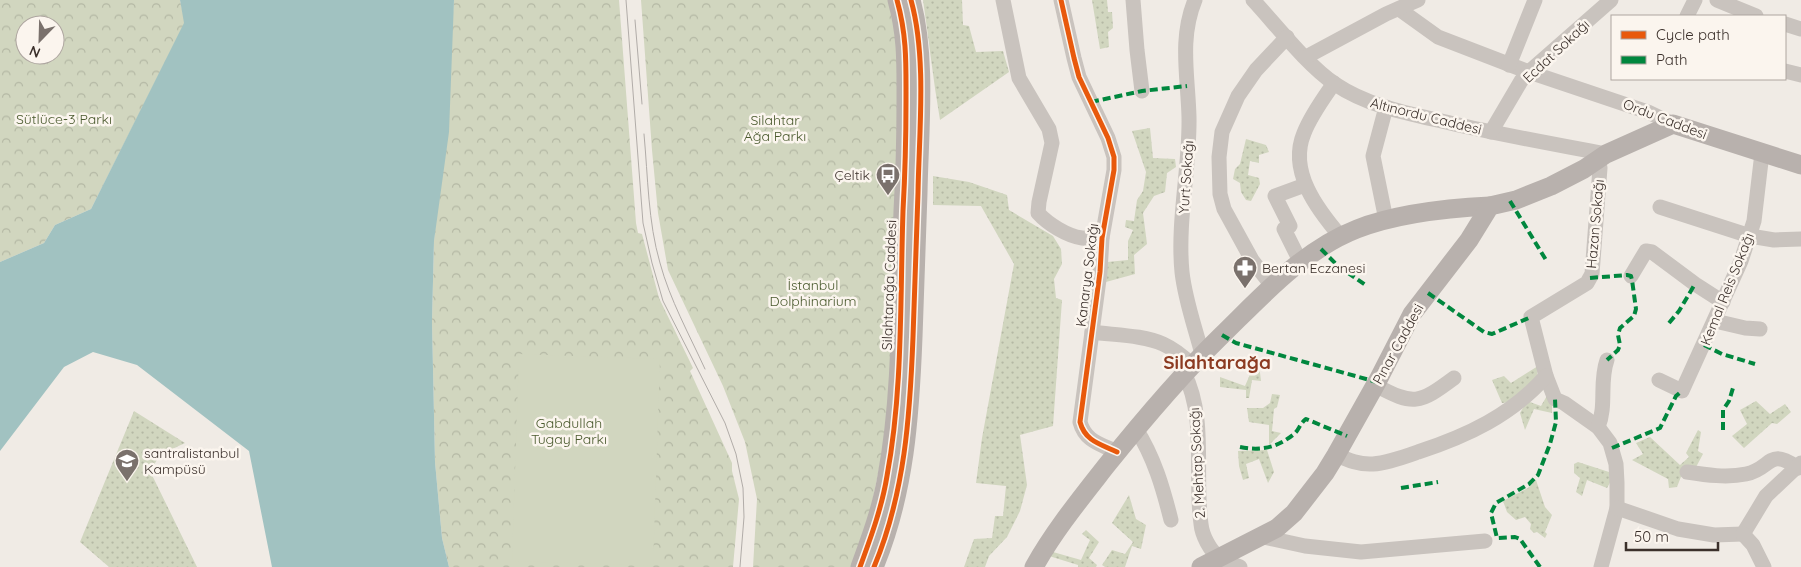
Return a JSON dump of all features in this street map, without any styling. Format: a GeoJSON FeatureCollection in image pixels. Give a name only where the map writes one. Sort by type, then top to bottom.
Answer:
{"type":"FeatureCollection","features":[{"type":"Feature","properties":{"kind":"main road","name":"Silahtarağa Caddesi"},"geometry":{"type":"LineString","coordinates":[[860,567],[879,512],[887,478],[896,407],[906,92],[904,29],[897,0]]}},
{"type":"Feature","properties":{"kind":"main road","name":"Silahtarağa Caddesi"},"geometry":{"type":"LineString","coordinates":[[874,567],[890,522],[901,475],[910,400],[920,110],[918,34],[911,0]]}},
{"type":"Feature","properties":{"kind":"main road"},"geometry":{"type":"LineString","coordinates":[[1034,567],[1070,512],[1136,429],[1193,364],[1272,286],[1301,262],[1340,237],[1357,229],[1386,220],[1458,208],[1490,206],[1516,200],[1551,186],[1584,169],[1602,156],[1673,124]]}},
{"type":"Feature","properties":{"kind":"main road","name":"Ordu Caddesi"},"geometry":{"type":"LineString","coordinates":[[1673,124],[1801,165]]}},
{"type":"Feature","properties":{"kind":"main road","name":"Pınar Caddesi"},"geometry":{"type":"LineString","coordinates":[[1202,567],[1277,528],[1294,513],[1325,473],[1336,455],[1412,314],[1469,240],[1490,206]]}},
{"type":"Feature","properties":{"kind":"street"},"geometry":{"type":"LineString","coordinates":[[1004,0],[1019,78],[1049,129],[1052,143],[1038,212],[1044,220],[1067,233],[1082,238],[1102,238]]}},
{"type":"Feature","properties":{"kind":"street","name":"Kanarya Sokağı"},"geometry":{"type":"LineString","coordinates":[[1061,0],[1080,77],[1108,138],[1114,157],[1114,170],[1102,238],[1080,422],[1083,433],[1090,439],[1117,452]]}},
{"type":"Feature","properties":{"kind":"street"},"geometry":{"type":"LineString","coordinates":[[1133,0],[1136,50],[1142,91]]}},
{"type":"Feature","properties":{"kind":"street","name":"Yurt Sokağı"},"geometry":{"type":"LineString","coordinates":[[1193,364],[1188,302],[1182,274],[1181,250],[1183,199],[1189,155],[1185,39],[1188,16],[1195,0]]}},
{"type":"Feature","properties":{"kind":"street","name":"Altınordu Caddesi"},"geometry":{"type":"LineString","coordinates":[[1253,0],[1306,57],[1334,83],[1365,100],[1386,107],[1491,132],[1602,156]]}},
{"type":"Feature","properties":{"kind":"street"},"geometry":{"type":"LineString","coordinates":[[1306,57],[1386,14],[1418,0]]}},
{"type":"Feature","properties":{"kind":"street"},"geometry":{"type":"LineString","coordinates":[[1509,65],[1535,0]]}},
{"type":"Feature","properties":{"kind":"street","name":"Ecdat Sokağı"},"geometry":{"type":"LineString","coordinates":[[1491,132],[1521,81],[1529,72],[1611,0]]}},
{"type":"Feature","properties":{"kind":"street"},"geometry":{"type":"LineString","coordinates":[[1688,15],[1695,0]]}},
{"type":"Feature","properties":{"kind":"street"},"geometry":{"type":"LineString","coordinates":[[1717,0],[1754,15]]}},
{"type":"Feature","properties":{"kind":"street","name":"Ordu Caddesi"},"geometry":{"type":"LineString","coordinates":[[1399,9],[1438,37],[1509,65],[1648,112],[1673,124]]}},
{"type":"Feature","properties":{"kind":"street"},"geometry":{"type":"LineString","coordinates":[[1786,24],[1801,29]]}},
{"type":"Feature","properties":{"kind":"street"},"geometry":{"type":"LineString","coordinates":[[1272,286],[1252,260],[1224,209],[1220,194],[1219,157],[1222,132],[1238,96],[1256,70],[1287,37]]}},
{"type":"Feature","properties":{"kind":"street"},"geometry":{"type":"LineString","coordinates":[[1786,71],[1801,76]]}},
{"type":"Feature","properties":{"kind":"street"},"geometry":{"type":"LineString","coordinates":[[1334,83],[1315,111],[1303,134],[1300,149],[1300,166],[1316,206],[1340,237]]}},
{"type":"Feature","properties":{"kind":"street"},"geometry":{"type":"LineString","coordinates":[[1386,107],[1373,156],[1386,220]]}},
{"type":"Feature","properties":{"kind":"street","name":"Kemal Reis Sokağı"},"geometry":{"type":"LineString","coordinates":[[1659,380],[1682,391],[1723,302],[1741,261],[1754,221],[1762,153]]}},
{"type":"Feature","properties":{"kind":"street","name":"Hazan Sokağı"},"geometry":{"type":"LineString","coordinates":[[1546,376],[1531,317],[1587,283],[1592,274],[1602,156]]}},
{"type":"Feature","properties":{"kind":"street"},"geometry":{"type":"LineString","coordinates":[[1301,262],[1284,229],[1290,226],[1275,196],[1306,184]]}},
{"type":"Feature","properties":{"kind":"street"},"geometry":{"type":"LineString","coordinates":[[1660,207],[1750,236],[1774,240],[1801,239]]}},
{"type":"Feature","properties":{"kind":"street"},"geometry":{"type":"LineString","coordinates":[[1631,276],[1646,251],[1652,252],[1723,302]]}},
{"type":"Feature","properties":{"kind":"street"},"geometry":{"type":"LineString","coordinates":[[1714,321],[1745,328],[1760,329]]}},
{"type":"Feature","properties":{"kind":"street"},"geometry":{"type":"LineString","coordinates":[[1092,332],[1144,338],[1161,343],[1193,364]]}},
{"type":"Feature","properties":{"kind":"street"},"geometry":{"type":"LineString","coordinates":[[1598,427],[1602,416],[1604,391],[1602,373],[1607,360]]}},
{"type":"Feature","properties":{"kind":"street","name":"2. Mehtap Sokağı"},"geometry":{"type":"LineString","coordinates":[[1193,364],[1190,385],[1195,408],[1201,526],[1212,550],[1219,558]]}},
{"type":"Feature","properties":{"kind":"street"},"geometry":{"type":"LineString","coordinates":[[1336,455],[1355,462],[1373,464],[1397,459],[1454,440],[1489,422],[1522,401],[1546,376],[1555,399],[1564,403],[1598,427],[1610,443],[1616,464],[1618,482],[1617,508],[1601,567]]}},
{"type":"Feature","properties":{"kind":"street"},"geometry":{"type":"LineString","coordinates":[[1375,385],[1399,398],[1413,400],[1424,398],[1454,378]]}},
{"type":"Feature","properties":{"kind":"street"},"geometry":{"type":"LineString","coordinates":[[1136,429],[1147,447],[1160,480],[1171,520]]}},
{"type":"Feature","properties":{"kind":"street"},"geometry":{"type":"LineString","coordinates":[[1687,472],[1703,475],[1746,474],[1760,469],[1770,460],[1778,458],[1799,465],[1766,496],[1743,534]]}},
{"type":"Feature","properties":{"kind":"street"},"geometry":{"type":"LineString","coordinates":[[1617,508],[1678,529],[1714,535],[1743,534],[1753,544],[1764,567]]}},
{"type":"Feature","properties":{"kind":"street"},"geometry":{"type":"LineString","coordinates":[[1259,536],[1305,546],[1361,552],[1485,540]]}},
{"type":"Feature","properties":{"kind":"street"},"geometry":{"type":"LineString","coordinates":[[1219,558],[1240,567]]}},
{"type":"Feature","properties":{"kind":"green space","name":"Sütlüce-3 Parkı"},"geometry":{"type":"Polygon","coordinates":[[[0,0],[180,0],[185,23],[91,209],[55,225],[44,243],[0,262],[0,0]]]}},
{"type":"Feature","properties":{"kind":"green space","name":"Gabdullah Tugay Parkı"},"geometry":{"type":"Polygon","coordinates":[[[454,0],[619,0],[638,233],[642,234],[659,298],[693,368],[690,371],[732,463],[732,471],[739,499],[733,567],[449,567],[442,538],[435,462],[432,322],[434,241],[454,0]]]}},
{"type":"Feature","properties":{"kind":"green space","name":"Silahtar Ağa Parkı"},"geometry":{"type":"Polygon","coordinates":[[[641,0],[889,0],[896,24],[901,124],[889,418],[869,519],[852,567],[753,567],[757,499],[745,442],[723,386],[668,270],[658,213],[641,0]]]}},
{"type":"Feature","properties":{"kind":"green space"},"geometry":{"type":"Polygon","coordinates":[[[923,0],[962,0],[963,25],[969,26],[976,52],[1003,51],[1009,72],[940,120],[935,90],[923,0]]]}},
{"type":"Feature","properties":{"kind":"green space"},"geometry":{"type":"Polygon","coordinates":[[[1092,0],[1107,0],[1108,12],[1112,12],[1113,28],[1108,32],[1109,47],[1100,49],[1092,0]]]}},
{"type":"Feature","properties":{"kind":"green space"},"geometry":{"type":"Polygon","coordinates":[[[1150,128],[1153,158],[1175,159],[1176,167],[1167,173],[1165,192],[1154,196],[1143,213],[1147,244],[1134,255],[1135,274],[1106,282],[1107,262],[1128,260],[1128,241],[1133,230],[1125,227],[1126,220],[1134,221],[1137,200],[1143,191],[1146,172],[1132,131],[1150,128]]]}},
{"type":"Feature","properties":{"kind":"green space"},"geometry":{"type":"Polygon","coordinates":[[[1246,139],[1266,145],[1269,152],[1259,155],[1259,163],[1250,161],[1248,175],[1259,178],[1260,184],[1251,201],[1246,200],[1241,192],[1240,183],[1233,179],[1235,169],[1240,164],[1246,139]]]}},
{"type":"Feature","properties":{"kind":"green space"},"geometry":{"type":"Polygon","coordinates":[[[933,176],[969,182],[1007,195],[1009,210],[1053,236],[1061,249],[1062,264],[1054,279],[1056,298],[1062,300],[1053,426],[1020,435],[1027,485],[1020,511],[1007,537],[989,556],[985,567],[964,567],[974,539],[992,538],[995,516],[1003,516],[1006,486],[976,483],[982,438],[1014,264],[981,206],[933,205],[933,176]]]}},
{"type":"Feature","properties":{"kind":"green space"},"geometry":{"type":"Polygon","coordinates":[[[519,354],[660,359],[653,566],[512,561],[519,354]]]}},
{"type":"Feature","properties":{"kind":"green space"},"geometry":{"type":"Polygon","coordinates":[[[1258,356],[1261,381],[1252,380],[1249,398],[1246,398],[1246,390],[1220,387],[1220,377],[1245,386],[1258,356]]]}},
{"type":"Feature","properties":{"kind":"green space"},"geometry":{"type":"Polygon","coordinates":[[[1538,366],[1537,380],[1513,402],[1502,403],[1492,380],[1504,376],[1511,383],[1538,366]]]}},
{"type":"Feature","properties":{"kind":"green space"},"geometry":{"type":"Polygon","coordinates":[[[1272,394],[1280,395],[1277,407],[1274,409],[1272,431],[1281,433],[1269,445],[1269,425],[1249,422],[1247,408],[1263,408],[1270,403],[1272,394]]]}},
{"type":"Feature","properties":{"kind":"green space"},"geometry":{"type":"Polygon","coordinates":[[[1548,394],[1552,397],[1552,413],[1534,409],[1525,430],[1520,413],[1527,401],[1541,406],[1548,394]]]}},
{"type":"Feature","properties":{"kind":"green space"},"geometry":{"type":"Polygon","coordinates":[[[1756,401],[1770,414],[1785,404],[1791,412],[1777,424],[1772,423],[1744,448],[1732,436],[1747,424],[1740,410],[1756,401]]]}},
{"type":"Feature","properties":{"kind":"green space"},"geometry":{"type":"Polygon","coordinates":[[[134,411],[185,443],[163,454],[155,463],[152,475],[197,567],[109,567],[80,542],[134,411]]]}},
{"type":"Feature","properties":{"kind":"green space"},"geometry":{"type":"Polygon","coordinates":[[[1698,430],[1701,432],[1698,451],[1703,454],[1695,469],[1684,469],[1677,487],[1669,488],[1668,479],[1632,460],[1643,454],[1636,443],[1650,437],[1680,465],[1689,457],[1686,453],[1698,430]]]}},
{"type":"Feature","properties":{"kind":"green space"},"geometry":{"type":"Polygon","coordinates":[[[1267,450],[1274,472],[1268,483],[1259,459],[1246,464],[1249,478],[1243,480],[1239,466],[1238,451],[1267,450]]]}},
{"type":"Feature","properties":{"kind":"green space"},"geometry":{"type":"Polygon","coordinates":[[[1578,462],[1609,472],[1611,481],[1607,488],[1587,480],[1582,496],[1576,492],[1580,478],[1574,473],[1574,464],[1578,462]]]}},
{"type":"Feature","properties":{"kind":"green space"},"geometry":{"type":"Polygon","coordinates":[[[1536,480],[1545,507],[1552,515],[1545,532],[1547,534],[1545,538],[1530,529],[1531,524],[1525,517],[1516,520],[1507,512],[1503,501],[1528,488],[1536,480]]]}},
{"type":"Feature","properties":{"kind":"green space"},"geometry":{"type":"Polygon","coordinates":[[[1129,495],[1136,519],[1146,525],[1141,549],[1132,546],[1125,567],[1105,567],[1102,565],[1112,550],[1125,554],[1133,542],[1112,523],[1129,495]]]}},
{"type":"Feature","properties":{"kind":"green space"},"geometry":{"type":"Polygon","coordinates":[[[1086,530],[1099,542],[1089,558],[1097,565],[1096,567],[1078,567],[1078,565],[1049,556],[1053,552],[1081,560],[1090,540],[1082,534],[1086,530]]]}},
{"type":"Feature","properties":{"kind":"water"},"geometry":{"type":"Polygon","coordinates":[[[180,0],[454,0],[449,132],[434,241],[432,322],[435,462],[442,538],[449,567],[272,567],[249,451],[137,365],[93,352],[64,367],[0,451],[0,262],[44,243],[55,225],[91,209],[184,23],[180,0]]]}},
{"type":"Feature","properties":{"kind":"tram line"},"geometry":{"type":"LineString","coordinates":[[626,0],[643,223],[663,301],[725,423],[736,454],[743,488],[744,517],[740,567]]}},
{"type":"Feature","properties":{"kind":"tram line"},"geometry":{"type":"LineString","coordinates":[[635,20],[642,104]]}},
{"type":"Feature","properties":{"kind":"tram line"},"geometry":{"type":"LineString","coordinates":[[644,134],[651,216],[660,263],[674,304],[705,369]]}},
{"type":"Feature","properties":{"kind":"marked path"},"geometry":{"type":"LineString","coordinates":[[1091,102],[1142,91],[1187,86]]}},
{"type":"Feature","properties":{"kind":"marked path"},"geometry":{"type":"LineString","coordinates":[[1510,201],[1546,260]]}},
{"type":"Feature","properties":{"kind":"marked path"},"geometry":{"type":"LineString","coordinates":[[1321,249],[1338,266],[1367,286]]}},
{"type":"Feature","properties":{"kind":"marked path"},"geometry":{"type":"LineString","coordinates":[[1590,278],[1627,275],[1631,276],[1632,280],[1636,309],[1634,316],[1620,328],[1618,335],[1620,345],[1618,350],[1607,360]]}},
{"type":"Feature","properties":{"kind":"marked path"},"geometry":{"type":"LineString","coordinates":[[1669,323],[1679,311],[1695,284]]}},
{"type":"Feature","properties":{"kind":"marked path"},"geometry":{"type":"LineString","coordinates":[[1428,293],[1484,332],[1492,334],[1531,317]]}},
{"type":"Feature","properties":{"kind":"marked path"},"geometry":{"type":"LineString","coordinates":[[1222,335],[1236,343],[1377,382]]}},
{"type":"Feature","properties":{"kind":"marked path"},"geometry":{"type":"LineString","coordinates":[[1704,345],[1722,354],[1755,364]]}},
{"type":"Feature","properties":{"kind":"marked path"},"geometry":{"type":"LineString","coordinates":[[1723,430],[1723,410],[1729,401],[1733,388]]}},
{"type":"Feature","properties":{"kind":"marked path"},"geometry":{"type":"LineString","coordinates":[[1612,448],[1660,428],[1676,396],[1682,391]]}},
{"type":"Feature","properties":{"kind":"marked path"},"geometry":{"type":"LineString","coordinates":[[1540,567],[1520,539],[1515,537],[1497,538],[1491,513],[1496,503],[1529,484],[1538,475],[1556,422],[1555,399]]}},
{"type":"Feature","properties":{"kind":"marked path"},"geometry":{"type":"LineString","coordinates":[[1240,447],[1254,449],[1275,445],[1294,434],[1306,419],[1347,436]]}},
{"type":"Feature","properties":{"kind":"marked path"},"geometry":{"type":"LineString","coordinates":[[1401,488],[1438,482]]}},
{"type":"Feature","properties":{"kind":"cycle path"},"geometry":{"type":"LineString","coordinates":[[860,567],[876,522],[885,488],[896,411],[901,311],[906,75],[904,38],[897,0]]}},
{"type":"Feature","properties":{"kind":"cycle path"},"geometry":{"type":"LineString","coordinates":[[874,567],[893,511],[904,453],[910,395],[921,95],[919,46],[911,0]]}},
{"type":"Feature","properties":{"kind":"cycle path"},"geometry":{"type":"LineString","coordinates":[[1061,0],[1079,77],[1108,138],[1114,157],[1114,170],[1102,238],[1100,272],[1080,422],[1089,438],[1117,452]]}},
{"type":"Feature","properties":{"kind":"place","name":"Çeltik"},"geometry":{"type":"Point","coordinates":[888,196]}},
{"type":"Feature","properties":{"kind":"place","name":"Bertan Eczanesi"},"geometry":{"type":"Point","coordinates":[1245,289]}},
{"type":"Feature","properties":{"kind":"place","name":"santralistanbul Kampüsü"},"geometry":{"type":"Point","coordinates":[127,482]}},
{"type":"Feature","properties":{"kind":"district","name":"Silahtarağa"},"geometry":{"type":"Point","coordinates":[1217,362]}},
{"type":"Feature","properties":{"kind":"park label","name":"İstanbul Dolphinarium"},"geometry":{"type":"Point","coordinates":[813,294]}}]}
